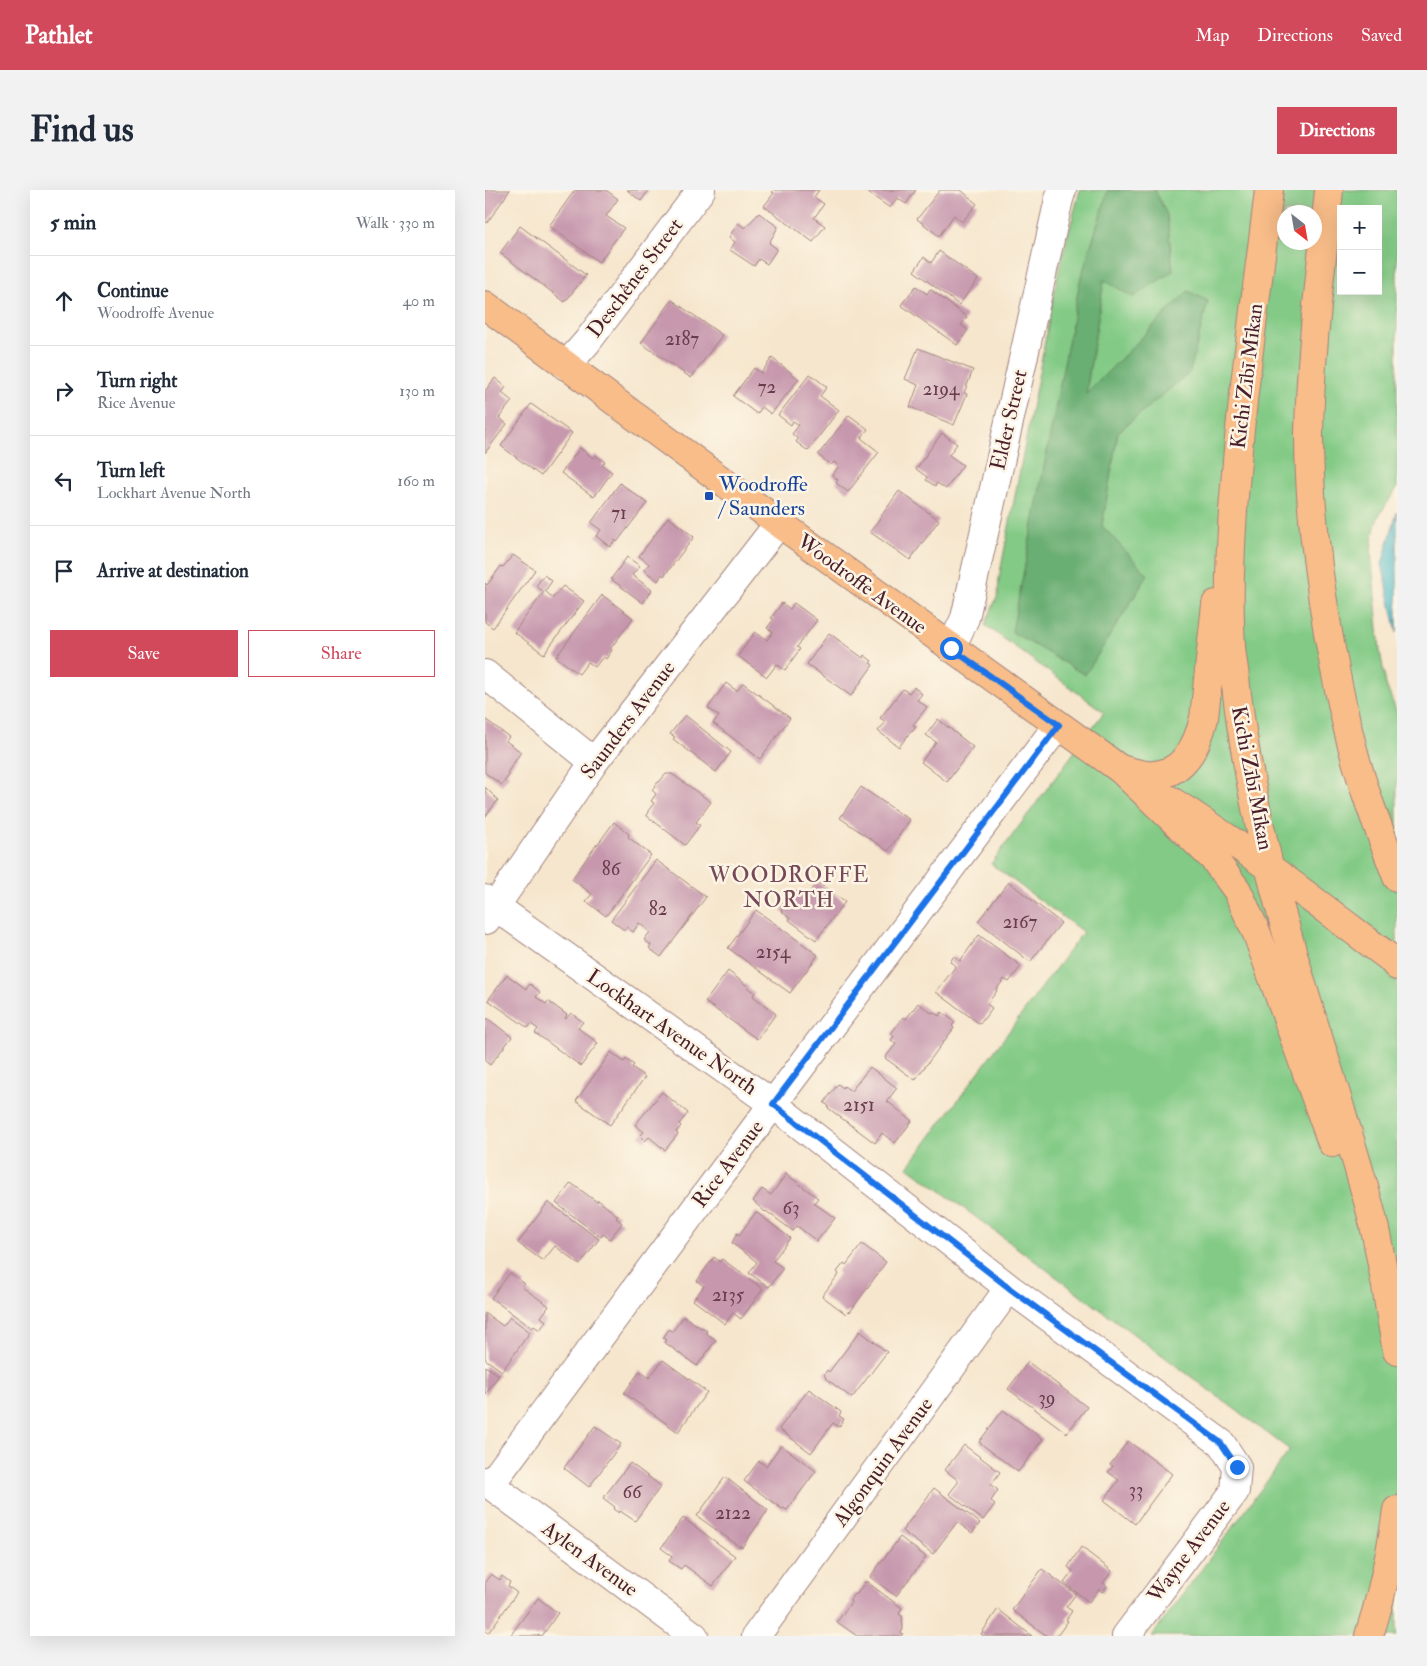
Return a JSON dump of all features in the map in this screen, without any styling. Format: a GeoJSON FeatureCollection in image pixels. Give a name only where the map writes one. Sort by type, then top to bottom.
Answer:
{"type":"FeatureCollection","features":[{"type":"Feature","properties":{"kind":"main road","name":"Kichi Zībī Mīkan"},"geometry":{"type":"LineString","coordinates":[[1269,190],[1245,378],[1234,488],[1231,538],[1231,647],[1242,738],[1269,867],[1293,954],[1370,1208],[1380,1249],[1397,1351]]}},
{"type":"Feature","properties":{"kind":"main road"},"geometry":{"type":"LineString","coordinates":[[1329,190],[1313,347],[1309,436],[1313,532],[1320,587],[1352,746],[1367,798],[1397,877]]}},
{"type":"Feature","properties":{"kind":"main road","name":"Woodroffe Avenue"},"geometry":{"type":"LineString","coordinates":[[485,305],[779,523],[1120,769]]}},
{"type":"Feature","properties":{"kind":"main road"},"geometry":{"type":"LineString","coordinates":[[1120,769],[1148,775],[1171,771],[1188,757],[1201,733],[1213,627],[1234,488]]}},
{"type":"Feature","properties":{"kind":"main road"},"geometry":{"type":"LineString","coordinates":[[1120,769],[1202,820],[1269,867],[1390,958],[1397,966]]}},
{"type":"Feature","properties":{"kind":"main road"},"geometry":{"type":"LineString","coordinates":[[1120,769],[1214,859],[1237,890],[1257,934],[1317,1097],[1390,1313]]}},
{"type":"Feature","properties":{"kind":"main road"},"geometry":{"type":"LineString","coordinates":[[1369,1636],[1391,1553],[1397,1510]]}},
{"type":"Feature","properties":{"kind":"street","name":"Deschênes Street"},"geometry":{"type":"LineString","coordinates":[[566,366],[587,342],[701,190]]}},
{"type":"Feature","properties":{"kind":"street","name":"Elder Street"},"geometry":{"type":"LineString","coordinates":[[951,648],[965,618],[1056,208],[1062,190]]}},
{"type":"Feature","properties":{"kind":"street","name":"Saunders Avenue"},"geometry":{"type":"LineString","coordinates":[[489,909],[594,762],[779,523]]}},
{"type":"Feature","properties":{"kind":"street"},"geometry":{"type":"LineString","coordinates":[[485,674],[594,762]]}},
{"type":"Feature","properties":{"kind":"street","name":"Rice Avenue"},"geometry":{"type":"LineString","coordinates":[[488,1483],[1059,725]]}},
{"type":"Feature","properties":{"kind":"street","name":"Lockhart Avenue North"},"geometry":{"type":"LineString","coordinates":[[489,909],[773,1104],[1009,1288],[1221,1443],[1237,1467],[1235,1490]]}},
{"type":"Feature","properties":{"kind":"street","name":"Algonquin Avenue"},"geometry":{"type":"LineString","coordinates":[[756,1636],[1009,1288]]}},
{"type":"Feature","properties":{"kind":"street","name":"Aylen Avenue"},"geometry":{"type":"LineString","coordinates":[[488,1483],[694,1636]]}},
{"type":"Feature","properties":{"kind":"street","name":"Wayne Avenue"},"geometry":{"type":"LineString","coordinates":[[1126,1636],[1235,1490]]}},
{"type":"Feature","properties":{"kind":"green space"},"geometry":{"type":"Polygon","coordinates":[[[1080,190],[1397,190],[1397,488],[1378,517],[1371,552],[1380,651],[1386,685],[1397,713],[1397,1636],[1152,1636],[1290,1450],[908,1167],[1083,932],[991,864],[1104,712],[985,625],[998,595],[999,578],[1059,269],[1080,190]]]}},
{"type":"Feature","properties":{"kind":"green space"},"geometry":{"type":"Polygon","coordinates":[[[1108,190],[1155,190],[1167,215],[1173,271],[1133,297],[1104,280],[1086,394],[1188,291],[1208,301],[1190,372],[1118,432],[1102,526],[1148,575],[1085,675],[1012,632],[1080,281],[1108,190]]]}},
{"type":"Feature","properties":{"kind":"water"},"geometry":{"type":"Polygon","coordinates":[[[1397,512],[1397,633],[1382,564],[1397,512]]]}},
{"type":"Feature","properties":{"kind":"building"},"geometry":{"type":"Polygon","coordinates":[[[485,190],[510,190],[487,223],[485,221],[485,190]]]}},
{"type":"Feature","properties":{"kind":"building"},"geometry":{"type":"Polygon","coordinates":[[[575,190],[606,190],[618,199],[606,216],[624,228],[599,262],[549,226],[575,190]]]}},
{"type":"Feature","properties":{"kind":"building"},"geometry":{"type":"Polygon","coordinates":[[[627,190],[649,190],[641,201],[627,190]]]}},
{"type":"Feature","properties":{"kind":"building"},"geometry":{"type":"Polygon","coordinates":[[[774,190],[819,190],[814,197],[824,204],[814,218],[825,226],[813,242],[764,206],[774,193],[772,192],[774,190]]]}},
{"type":"Feature","properties":{"kind":"building"},"geometry":{"type":"Polygon","coordinates":[[[868,190],[916,190],[906,204],[897,198],[890,208],[867,192],[868,190]]]}},
{"type":"Feature","properties":{"kind":"building"},"geometry":{"type":"Polygon","coordinates":[[[940,190],[961,190],[977,204],[962,222],[954,215],[939,236],[917,219],[940,190]]]}},
{"type":"Feature","properties":{"kind":"building"},"geometry":{"type":"Polygon","coordinates":[[[759,213],[778,227],[769,243],[777,249],[767,264],[759,259],[754,266],[730,250],[735,242],[729,237],[738,223],[745,228],[759,213]]]}},
{"type":"Feature","properties":{"kind":"building"},"geometry":{"type":"Polygon","coordinates":[[[520,226],[586,275],[565,302],[500,253],[520,226]]]}},
{"type":"Feature","properties":{"kind":"building"},"geometry":{"type":"Polygon","coordinates":[[[939,251],[978,279],[959,305],[914,271],[924,257],[931,263],[939,251]]]}},
{"type":"Feature","properties":{"kind":"building"},"geometry":{"type":"Polygon","coordinates":[[[916,286],[927,294],[930,289],[967,317],[961,325],[968,330],[957,345],[901,305],[916,286]]]}},
{"type":"Feature","properties":{"kind":"building"},"geometry":{"type":"Polygon","coordinates":[[[672,300],[722,335],[691,378],[641,343],[672,300]]]}},
{"type":"Feature","properties":{"kind":"building"},"geometry":{"type":"Polygon","coordinates":[[[918,348],[973,370],[964,393],[967,394],[954,425],[910,407],[918,385],[905,379],[918,348]]]}},
{"type":"Feature","properties":{"kind":"building"},"geometry":{"type":"Polygon","coordinates":[[[772,358],[799,379],[771,414],[762,407],[757,414],[733,396],[754,368],[761,373],[772,358]]]}},
{"type":"Feature","properties":{"kind":"building"},"geometry":{"type":"Polygon","coordinates":[[[810,374],[827,387],[820,396],[839,410],[808,451],[796,442],[798,439],[792,434],[799,425],[793,421],[791,425],[778,415],[810,374]]]}},
{"type":"Feature","properties":{"kind":"building"},"geometry":{"type":"Polygon","coordinates":[[[495,378],[506,387],[502,393],[512,401],[499,418],[507,424],[485,453],[485,391],[495,378]]]}},
{"type":"Feature","properties":{"kind":"building"},"geometry":{"type":"Polygon","coordinates":[[[531,404],[572,433],[541,476],[501,446],[531,404]]]}},
{"type":"Feature","properties":{"kind":"building"},"geometry":{"type":"Polygon","coordinates":[[[849,415],[868,429],[861,438],[879,452],[848,492],[836,483],[838,480],[832,475],[839,466],[834,462],[831,465],[818,455],[849,415]]]}},
{"type":"Feature","properties":{"kind":"building"},"geometry":{"type":"Polygon","coordinates":[[[942,433],[957,444],[949,455],[963,465],[946,489],[937,483],[935,486],[926,480],[927,477],[916,469],[942,433]]]}},
{"type":"Feature","properties":{"kind":"building"},"geometry":{"type":"Polygon","coordinates":[[[580,448],[593,458],[595,455],[605,462],[602,465],[612,472],[594,497],[561,473],[580,448]]]}},
{"type":"Feature","properties":{"kind":"building"},"geometry":{"type":"Polygon","coordinates":[[[620,483],[647,503],[617,542],[615,540],[610,547],[596,536],[601,530],[591,523],[620,483]]]}},
{"type":"Feature","properties":{"kind":"building"},"geometry":{"type":"Polygon","coordinates":[[[899,491],[939,520],[910,560],[870,532],[899,491]]]}},
{"type":"Feature","properties":{"kind":"building"},"geometry":{"type":"Polygon","coordinates":[[[668,517],[694,537],[658,581],[644,570],[649,564],[639,556],[668,517]]]}},
{"type":"Feature","properties":{"kind":"building"},"geometry":{"type":"Polygon","coordinates":[[[513,555],[535,570],[493,628],[485,622],[485,583],[487,585],[501,566],[503,567],[513,555]]]}},
{"type":"Feature","properties":{"kind":"building"},"geometry":{"type":"Polygon","coordinates":[[[627,557],[640,566],[632,575],[652,590],[643,603],[611,579],[627,557]]]}},
{"type":"Feature","properties":{"kind":"building"},"geometry":{"type":"Polygon","coordinates":[[[544,575],[552,581],[545,591],[553,598],[563,586],[584,601],[544,654],[514,632],[544,592],[536,586],[544,575]]]}},
{"type":"Feature","properties":{"kind":"building"},"geometry":{"type":"Polygon","coordinates":[[[602,595],[633,618],[610,648],[612,650],[606,659],[603,657],[595,667],[588,662],[579,674],[556,657],[602,595]]]}},
{"type":"Feature","properties":{"kind":"building"},"geometry":{"type":"Polygon","coordinates":[[[782,603],[790,609],[794,603],[817,620],[797,647],[800,649],[785,670],[777,664],[767,677],[738,656],[755,632],[767,640],[773,632],[767,628],[774,619],[771,618],[782,603]]]}},
{"type":"Feature","properties":{"kind":"building"},"geometry":{"type":"Polygon","coordinates":[[[829,633],[863,658],[864,655],[872,661],[870,663],[873,665],[851,696],[807,664],[829,633]]]}},
{"type":"Feature","properties":{"kind":"building"},"geometry":{"type":"Polygon","coordinates":[[[726,683],[737,691],[743,683],[790,718],[760,759],[713,723],[719,716],[708,708],[726,683]]]}},
{"type":"Feature","properties":{"kind":"building"},"geometry":{"type":"Polygon","coordinates":[[[914,687],[922,694],[917,700],[927,707],[913,725],[916,727],[899,747],[878,731],[886,722],[880,718],[903,689],[909,693],[914,687]]]}},
{"type":"Feature","properties":{"kind":"building"},"geometry":{"type":"Polygon","coordinates":[[[685,715],[731,752],[716,772],[673,739],[675,737],[670,734],[685,715]]]}},
{"type":"Feature","properties":{"kind":"building"},"geometry":{"type":"Polygon","coordinates":[[[485,719],[509,737],[506,741],[521,752],[507,773],[509,775],[502,785],[485,773],[485,719]]]}},
{"type":"Feature","properties":{"kind":"building"},"geometry":{"type":"Polygon","coordinates":[[[938,719],[973,747],[947,782],[921,762],[936,742],[926,735],[938,719]]]}},
{"type":"Feature","properties":{"kind":"building"},"geometry":{"type":"Polygon","coordinates":[[[666,774],[672,774],[711,802],[696,822],[700,825],[685,845],[647,816],[654,803],[651,801],[656,794],[652,790],[666,774]]]}},
{"type":"Feature","properties":{"kind":"building"},"geometry":{"type":"Polygon","coordinates":[[[485,787],[498,800],[485,817],[485,787]]]}},
{"type":"Feature","properties":{"kind":"building"},"geometry":{"type":"Polygon","coordinates":[[[861,787],[910,820],[888,851],[840,818],[861,787]]]}},
{"type":"Feature","properties":{"kind":"building"},"geometry":{"type":"Polygon","coordinates":[[[614,822],[629,834],[628,837],[651,855],[606,916],[586,901],[592,894],[572,879],[614,822]]]}},
{"type":"Feature","properties":{"kind":"building"},"geometry":{"type":"Polygon","coordinates":[[[656,860],[706,897],[661,957],[649,948],[651,945],[644,940],[650,932],[639,923],[633,932],[626,927],[624,930],[611,920],[656,860]]]}},
{"type":"Feature","properties":{"kind":"building"},"geometry":{"type":"Polygon","coordinates":[[[817,882],[845,902],[816,940],[789,920],[790,918],[781,911],[796,891],[805,899],[817,882]]]}},
{"type":"Feature","properties":{"kind":"building"},"geometry":{"type":"Polygon","coordinates":[[[1009,882],[1061,923],[1030,962],[978,921],[1009,882]]]}},
{"type":"Feature","properties":{"kind":"building"},"geometry":{"type":"Polygon","coordinates":[[[756,910],[818,955],[790,993],[728,948],[756,910]]]}},
{"type":"Feature","properties":{"kind":"building"},"geometry":{"type":"Polygon","coordinates":[[[979,935],[1021,966],[1009,982],[1004,979],[996,990],[987,1004],[992,1008],[980,1024],[936,992],[956,966],[950,962],[954,956],[960,961],[979,935]]]}},
{"type":"Feature","properties":{"kind":"building"},"geometry":{"type":"Polygon","coordinates":[[[728,971],[749,987],[755,993],[753,996],[776,1014],[757,1039],[705,1002],[728,971]]]}},
{"type":"Feature","properties":{"kind":"building"},"geometry":{"type":"Polygon","coordinates":[[[507,975],[526,989],[530,984],[540,992],[536,997],[546,1004],[548,1001],[567,1015],[566,1019],[571,1013],[583,1022],[578,1028],[598,1043],[581,1066],[535,1033],[538,1029],[531,1024],[528,1028],[488,1000],[507,975]]]}},
{"type":"Feature","properties":{"kind":"building"},"geometry":{"type":"Polygon","coordinates":[[[918,1003],[931,1013],[933,1012],[939,1016],[942,1012],[955,1022],[952,1026],[954,1028],[915,1080],[885,1058],[896,1044],[891,1040],[894,1036],[891,1034],[903,1017],[906,1019],[918,1003]]]}},
{"type":"Feature","properties":{"kind":"building"},"geometry":{"type":"Polygon","coordinates":[[[487,1018],[512,1037],[490,1065],[485,1061],[485,1021],[487,1018]]]}},
{"type":"Feature","properties":{"kind":"building"},"geometry":{"type":"Polygon","coordinates":[[[611,1052],[624,1062],[626,1059],[634,1065],[632,1067],[645,1077],[610,1125],[576,1101],[611,1052]]]}},
{"type":"Feature","properties":{"kind":"building"},"geometry":{"type":"Polygon","coordinates":[[[870,1067],[897,1088],[887,1101],[912,1121],[895,1143],[882,1133],[875,1143],[824,1103],[838,1084],[851,1091],[870,1067]]]}},
{"type":"Feature","properties":{"kind":"building"},"geometry":{"type":"Polygon","coordinates":[[[662,1092],[688,1113],[679,1124],[681,1126],[676,1132],[678,1134],[665,1150],[649,1137],[645,1141],[640,1136],[644,1132],[635,1125],[662,1092]]]}},
{"type":"Feature","properties":{"kind":"building"},"geometry":{"type":"Polygon","coordinates":[[[786,1174],[818,1198],[814,1203],[835,1218],[817,1241],[797,1226],[793,1231],[765,1212],[753,1201],[762,1189],[771,1195],[786,1174]]]}},
{"type":"Feature","properties":{"kind":"building"},"geometry":{"type":"Polygon","coordinates":[[[571,1183],[597,1202],[598,1200],[618,1216],[616,1218],[622,1223],[610,1239],[603,1234],[601,1237],[556,1203],[571,1183]]]}},
{"type":"Feature","properties":{"kind":"building"},"geometry":{"type":"Polygon","coordinates":[[[548,1202],[599,1239],[580,1265],[555,1246],[543,1261],[518,1243],[548,1202]]]}},
{"type":"Feature","properties":{"kind":"building"},"geometry":{"type":"Polygon","coordinates":[[[756,1212],[790,1238],[773,1261],[783,1268],[769,1287],[749,1273],[757,1262],[732,1243],[737,1233],[739,1235],[756,1212]]]}},
{"type":"Feature","properties":{"kind":"building"},"geometry":{"type":"Polygon","coordinates":[[[862,1244],[886,1262],[850,1312],[846,1314],[822,1296],[839,1274],[837,1272],[844,1263],[846,1265],[862,1244]]]}},
{"type":"Feature","properties":{"kind":"building"},"geometry":{"type":"Polygon","coordinates":[[[714,1257],[720,1262],[722,1259],[763,1289],[741,1319],[733,1313],[725,1324],[693,1300],[704,1286],[697,1281],[714,1257]]]}},
{"type":"Feature","properties":{"kind":"building"},"geometry":{"type":"Polygon","coordinates":[[[510,1273],[525,1284],[522,1287],[549,1306],[541,1317],[546,1321],[540,1330],[534,1326],[532,1328],[491,1298],[510,1273]]]}},
{"type":"Feature","properties":{"kind":"building"},"geometry":{"type":"Polygon","coordinates":[[[485,1313],[503,1326],[510,1317],[530,1332],[502,1371],[485,1359],[485,1313]]]}},
{"type":"Feature","properties":{"kind":"building"},"geometry":{"type":"Polygon","coordinates":[[[684,1316],[702,1327],[707,1331],[706,1333],[716,1340],[697,1366],[664,1342],[666,1340],[663,1338],[669,1329],[672,1332],[684,1316]]]}},
{"type":"Feature","properties":{"kind":"building"},"geometry":{"type":"Polygon","coordinates":[[[860,1331],[887,1352],[852,1398],[825,1378],[824,1375],[827,1370],[829,1372],[860,1331]]]}},
{"type":"Feature","properties":{"kind":"building"},"geometry":{"type":"Polygon","coordinates":[[[663,1360],[707,1392],[678,1432],[624,1393],[640,1371],[649,1378],[663,1360]]]}},
{"type":"Feature","properties":{"kind":"building"},"geometry":{"type":"Polygon","coordinates":[[[1028,1362],[1087,1407],[1067,1433],[1008,1389],[1028,1362]]]}},
{"type":"Feature","properties":{"kind":"building"},"geometry":{"type":"Polygon","coordinates":[[[485,1366],[499,1375],[485,1395],[485,1366]]]}},
{"type":"Feature","properties":{"kind":"building"},"geometry":{"type":"Polygon","coordinates":[[[809,1389],[841,1412],[839,1416],[844,1419],[839,1427],[833,1423],[811,1453],[779,1429],[809,1389]]]}},
{"type":"Feature","properties":{"kind":"building"},"geometry":{"type":"Polygon","coordinates":[[[1003,1410],[1043,1439],[1018,1472],[979,1442],[1003,1410]]]}},
{"type":"Feature","properties":{"kind":"building"},"geometry":{"type":"Polygon","coordinates":[[[595,1426],[621,1444],[589,1487],[564,1468],[595,1426]]]}},
{"type":"Feature","properties":{"kind":"building"},"geometry":{"type":"Polygon","coordinates":[[[1128,1441],[1172,1474],[1135,1524],[1104,1500],[1119,1480],[1108,1472],[1113,1466],[1110,1465],[1128,1441]]]}},
{"type":"Feature","properties":{"kind":"building"},"geometry":{"type":"Polygon","coordinates":[[[781,1445],[816,1471],[787,1510],[782,1509],[744,1481],[759,1461],[766,1466],[781,1445]]]}},
{"type":"Feature","properties":{"kind":"building"},"geometry":{"type":"Polygon","coordinates":[[[964,1445],[1000,1472],[991,1485],[998,1490],[991,1501],[995,1504],[983,1520],[949,1494],[959,1481],[945,1470],[964,1445]]]}},
{"type":"Feature","properties":{"kind":"building"},"geometry":{"type":"Polygon","coordinates":[[[630,1463],[661,1486],[635,1521],[620,1511],[619,1513],[613,1509],[615,1507],[603,1498],[630,1463]]]}},
{"type":"Feature","properties":{"kind":"building"},"geometry":{"type":"Polygon","coordinates":[[[725,1477],[768,1510],[742,1547],[697,1516],[725,1477]]]}},
{"type":"Feature","properties":{"kind":"building"},"geometry":{"type":"Polygon","coordinates":[[[934,1488],[980,1523],[972,1533],[957,1522],[933,1554],[902,1531],[934,1488]]]}},
{"type":"Feature","properties":{"kind":"building"},"geometry":{"type":"Polygon","coordinates":[[[683,1518],[735,1556],[713,1586],[684,1565],[681,1569],[669,1561],[672,1556],[661,1548],[683,1518]]]}},
{"type":"Feature","properties":{"kind":"building"},"geometry":{"type":"Polygon","coordinates":[[[900,1537],[926,1557],[896,1596],[870,1577],[900,1537]]]}},
{"type":"Feature","properties":{"kind":"building"},"geometry":{"type":"Polygon","coordinates":[[[1081,1547],[1112,1571],[1103,1583],[1107,1586],[1102,1592],[1099,1589],[1089,1602],[1064,1583],[1073,1571],[1068,1567],[1081,1547]]]}},
{"type":"Feature","properties":{"kind":"building"},"geometry":{"type":"Polygon","coordinates":[[[1042,1569],[1076,1594],[1066,1607],[1072,1611],[1066,1620],[1068,1621],[1057,1636],[1047,1636],[1012,1610],[1042,1569]]]}},
{"type":"Feature","properties":{"kind":"building"},"geometry":{"type":"Polygon","coordinates":[[[491,1574],[500,1580],[502,1576],[510,1582],[508,1586],[517,1593],[488,1633],[485,1630],[485,1582],[491,1574]]]}},
{"type":"Feature","properties":{"kind":"building"},"geometry":{"type":"Polygon","coordinates":[[[865,1582],[902,1608],[899,1614],[902,1616],[903,1629],[901,1633],[903,1634],[901,1636],[857,1636],[837,1622],[851,1602],[850,1600],[854,1594],[857,1594],[865,1582]]]}},
{"type":"Feature","properties":{"kind":"building"},"geometry":{"type":"Polygon","coordinates":[[[538,1598],[558,1613],[542,1636],[510,1636],[538,1598]]]}},
{"type":"Feature","properties":{"kind":"building"},"geometry":{"type":"Polygon","coordinates":[[[998,1609],[1032,1636],[983,1636],[981,1634],[998,1609]]]}},
{"type":"Feature","properties":{"kind":"place","name":"Woodroffe / Saunders"},"geometry":{"type":"Point","coordinates":[709,496]}},
{"type":"Feature","properties":{"kind":"district","name":"WOODROFFE NORTH"},"geometry":{"type":"Point","coordinates":[789,888]}},
{"type":"Feature","properties":{"kind":"route"},"geometry":{"type":"LineString","coordinates":[[951,648],[1059,725],[773,1104],[1009,1288],[1221,1443],[1237,1467]]}}]}
